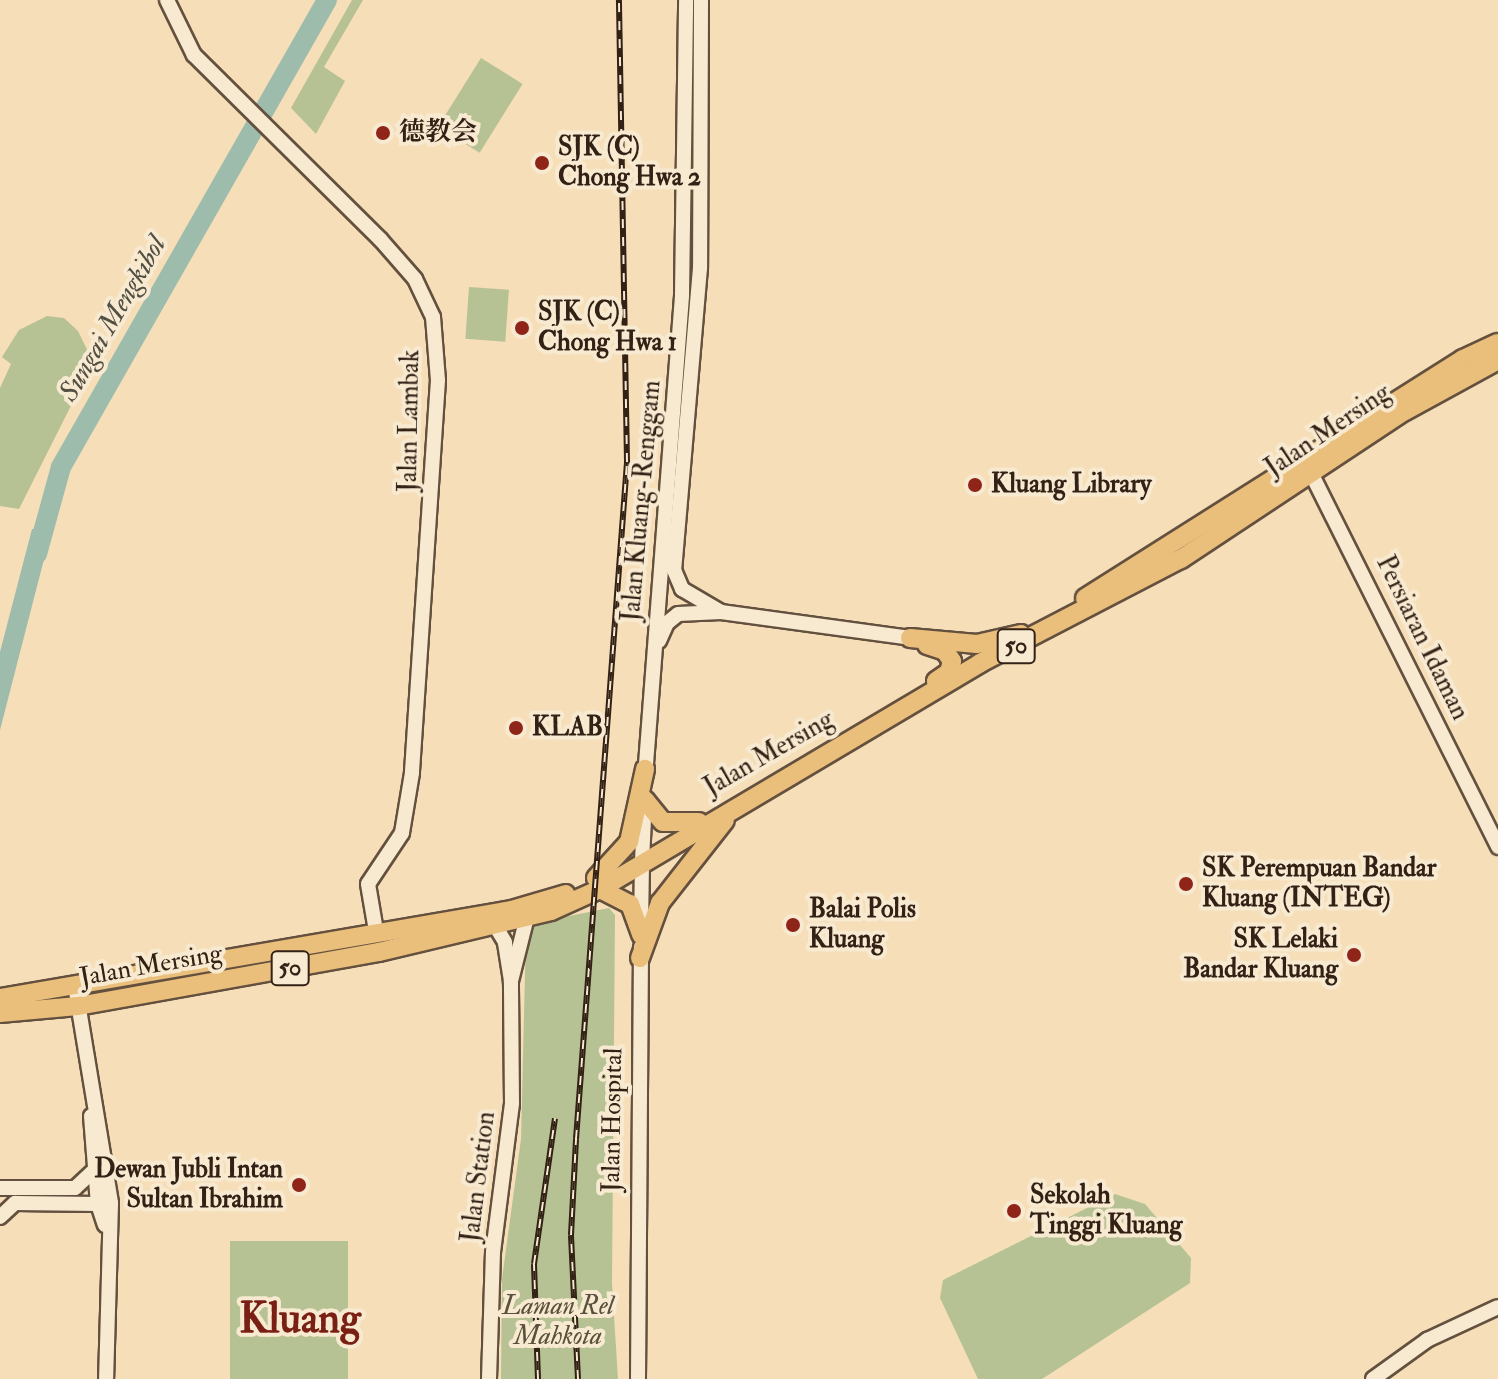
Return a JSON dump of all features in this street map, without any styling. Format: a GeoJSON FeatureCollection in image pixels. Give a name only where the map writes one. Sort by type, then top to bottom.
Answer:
{"type":"FeatureCollection","features":[{"type":"Feature","properties":{"kind":"highway"},"geometry":{"type":"LineString","coordinates":[[910,638],[977,644],[1008,640],[1048,622],[1463,359],[1498,343]]}},
{"type":"Feature","properties":{"kind":"highway","name":"Jalan Mersing"},"geometry":{"type":"LineString","coordinates":[[6,1004],[78,1006],[526,921],[642,861],[876,722],[1181,559],[1405,411],[1498,360]]}},
{"type":"Feature","properties":{"kind":"highway"},"geometry":{"type":"LineString","coordinates":[[876,722],[952,666],[945,651],[910,638]]}},
{"type":"Feature","properties":{"kind":"highway"},"geometry":{"type":"LineString","coordinates":[[641,935],[630,904],[599,883],[629,842],[645,769]]}},
{"type":"Feature","properties":{"kind":"highway"},"geometry":{"type":"LineString","coordinates":[[640,958],[660,903],[679,872],[750,795]]}},
{"type":"Feature","properties":{"kind":"highway"},"geometry":{"type":"LineString","coordinates":[[645,800],[663,822],[688,825],[710,820]]}},
{"type":"Feature","properties":{"kind":"highway","name":"Jalan Mersing"},"geometry":{"type":"LineString","coordinates":[[6,1004],[75,985],[512,910],[599,883]]}},
{"type":"Feature","properties":{"kind":"highway"},"geometry":{"type":"LineString","coordinates":[[376,931],[385,941],[414,942]]}},
{"type":"Feature","properties":{"kind":"street","name":"Jalan Lambak"},"geometry":{"type":"LineString","coordinates":[[167,0],[194,55],[380,239],[415,279],[433,317],[438,380],[429,550],[407,813],[396,848],[368,884],[376,931]]}},
{"type":"Feature","properties":{"kind":"street","name":"Jalan Kluang-Renggam"},"geometry":{"type":"LineString","coordinates":[[642,861],[645,769],[682,295],[686,0]]}},
{"type":"Feature","properties":{"kind":"street","name":"Jalan Kluang-Renggam"},"geometry":{"type":"LineString","coordinates":[[701,0],[700,268],[674,570],[682,589],[721,612]]}},
{"type":"Feature","properties":{"kind":"street","name":"Persiaran Idaman"},"geometry":{"type":"LineString","coordinates":[[1312,475],[1498,847]]}},
{"type":"Feature","properties":{"kind":"street","name":"Persiaran Idaman"},"geometry":{"type":"LineString","coordinates":[[1278,495],[1311,491],[1335,519]]}},
{"type":"Feature","properties":{"kind":"street"},"geometry":{"type":"LineString","coordinates":[[654,652],[667,623],[678,614],[721,612],[910,638]]}},
{"type":"Feature","properties":{"kind":"street","name":"Jalan Hospital"},"geometry":{"type":"LineString","coordinates":[[638,1379],[642,861]]}},
{"type":"Feature","properties":{"kind":"street","name":"Jalan Station"},"geometry":{"type":"LineString","coordinates":[[489,1379],[493,1252],[512,1103],[511,981],[526,921]]}},
{"type":"Feature","properties":{"kind":"street","name":"Jalan Station"},"geometry":{"type":"LineString","coordinates":[[496,927],[505,942],[505,967],[511,981]]}},
{"type":"Feature","properties":{"kind":"street"},"geometry":{"type":"LineString","coordinates":[[75,985],[92,1112],[98,1204],[106,1229]]}},
{"type":"Feature","properties":{"kind":"street"},"geometry":{"type":"LineString","coordinates":[[92,1112],[106,1152],[111,1203],[106,1229],[106,1379]]}},
{"type":"Feature","properties":{"kind":"street"},"geometry":{"type":"LineString","coordinates":[[0,1188],[75,1188],[94,1170]]}},
{"type":"Feature","properties":{"kind":"street"},"geometry":{"type":"LineString","coordinates":[[0,1217],[15,1203],[98,1204]]}},
{"type":"Feature","properties":{"kind":"street"},"geometry":{"type":"LineString","coordinates":[[1373,1379],[1427,1340],[1498,1307]]}},
{"type":"Feature","properties":{"kind":"green space"},"geometry":{"type":"Polygon","coordinates":[[[352,0],[363,0],[324,67],[345,81],[316,134],[291,108],[352,0]]]}},
{"type":"Feature","properties":{"kind":"green space"},"geometry":{"type":"Polygon","coordinates":[[[481,58],[523,84],[480,153],[438,127],[481,58]]]}},
{"type":"Feature","properties":{"kind":"green space"},"geometry":{"type":"Polygon","coordinates":[[[469,287],[509,290],[505,342],[465,339],[469,287]]]}},
{"type":"Feature","properties":{"kind":"green space"},"geometry":{"type":"Polygon","coordinates":[[[47,316],[64,318],[78,331],[93,362],[19,509],[0,506],[0,388],[11,364],[2,357],[19,330],[47,316]]]}},
{"type":"Feature","properties":{"kind":"green space","name":"Laman Rel Mahkota"},"geometry":{"type":"Polygon","coordinates":[[[609,908],[615,915],[612,1284],[618,1379],[501,1379],[502,1279],[521,1139],[526,933],[534,923],[609,908]]]}},
{"type":"Feature","properties":{"kind":"green space"},"geometry":{"type":"Polygon","coordinates":[[[1115,1194],[1145,1204],[1191,1258],[1190,1283],[1042,1379],[978,1379],[940,1298],[943,1280],[1115,1194]]]}},
{"type":"Feature","properties":{"kind":"green space"},"geometry":{"type":"Polygon","coordinates":[[[230,1241],[348,1241],[348,1379],[230,1379],[230,1241]]]}},
{"type":"Feature","properties":{"kind":"shaded area"},"geometry":{"type":"Polygon","coordinates":[[[32,529],[51,532],[0,730],[0,652],[32,529]]]}},
{"type":"Feature","properties":{"kind":"waterway","name":"Sungai Mengkibol"},"geometry":{"type":"LineString","coordinates":[[37,554],[61,467],[327,0]]}},
{"type":"Feature","properties":{"kind":"railway"},"geometry":{"type":"LineString","coordinates":[[578,1379],[571,1235],[576,1139],[627,462],[619,0]]}},
{"type":"Feature","properties":{"kind":"railway"},"geometry":{"type":"LineString","coordinates":[[538,1379],[534,1264],[555,1119]]}},
{"type":"Feature","properties":{"kind":"place","name":"德教会"},"geometry":{"type":"Point","coordinates":[383,133]}},
{"type":"Feature","properties":{"kind":"place","name":"SJK (C) Chong Hwa 2"},"geometry":{"type":"Point","coordinates":[542,163]}},
{"type":"Feature","properties":{"kind":"place","name":"SJK (C) Chong Hwa 1"},"geometry":{"type":"Point","coordinates":[522,328]}},
{"type":"Feature","properties":{"kind":"place","name":"Kluang Library"},"geometry":{"type":"Point","coordinates":[975,485]}},
{"type":"Feature","properties":{"kind":"place","name":"KLAB"},"geometry":{"type":"Point","coordinates":[516,728]}},
{"type":"Feature","properties":{"kind":"place","name":"SK Perempuan Bandar Kluang (INTEG)"},"geometry":{"type":"Point","coordinates":[1186,884]}},
{"type":"Feature","properties":{"kind":"place","name":"Balai Polis Kluang"},"geometry":{"type":"Point","coordinates":[793,925]}},
{"type":"Feature","properties":{"kind":"place","name":"SK Lelaki Bandar Kluang"},"geometry":{"type":"Point","coordinates":[1354,955]}},
{"type":"Feature","properties":{"kind":"place","name":"Dewan Jubli Intan Sultan Ibrahim"},"geometry":{"type":"Point","coordinates":[299,1185]}},
{"type":"Feature","properties":{"kind":"place","name":"Sekolah Tinggi Kluang"},"geometry":{"type":"Point","coordinates":[1014,1211]}},
{"type":"Feature","properties":{"kind":"district","name":"Kluang"},"geometry":{"type":"Point","coordinates":[300,1319]}}]}
